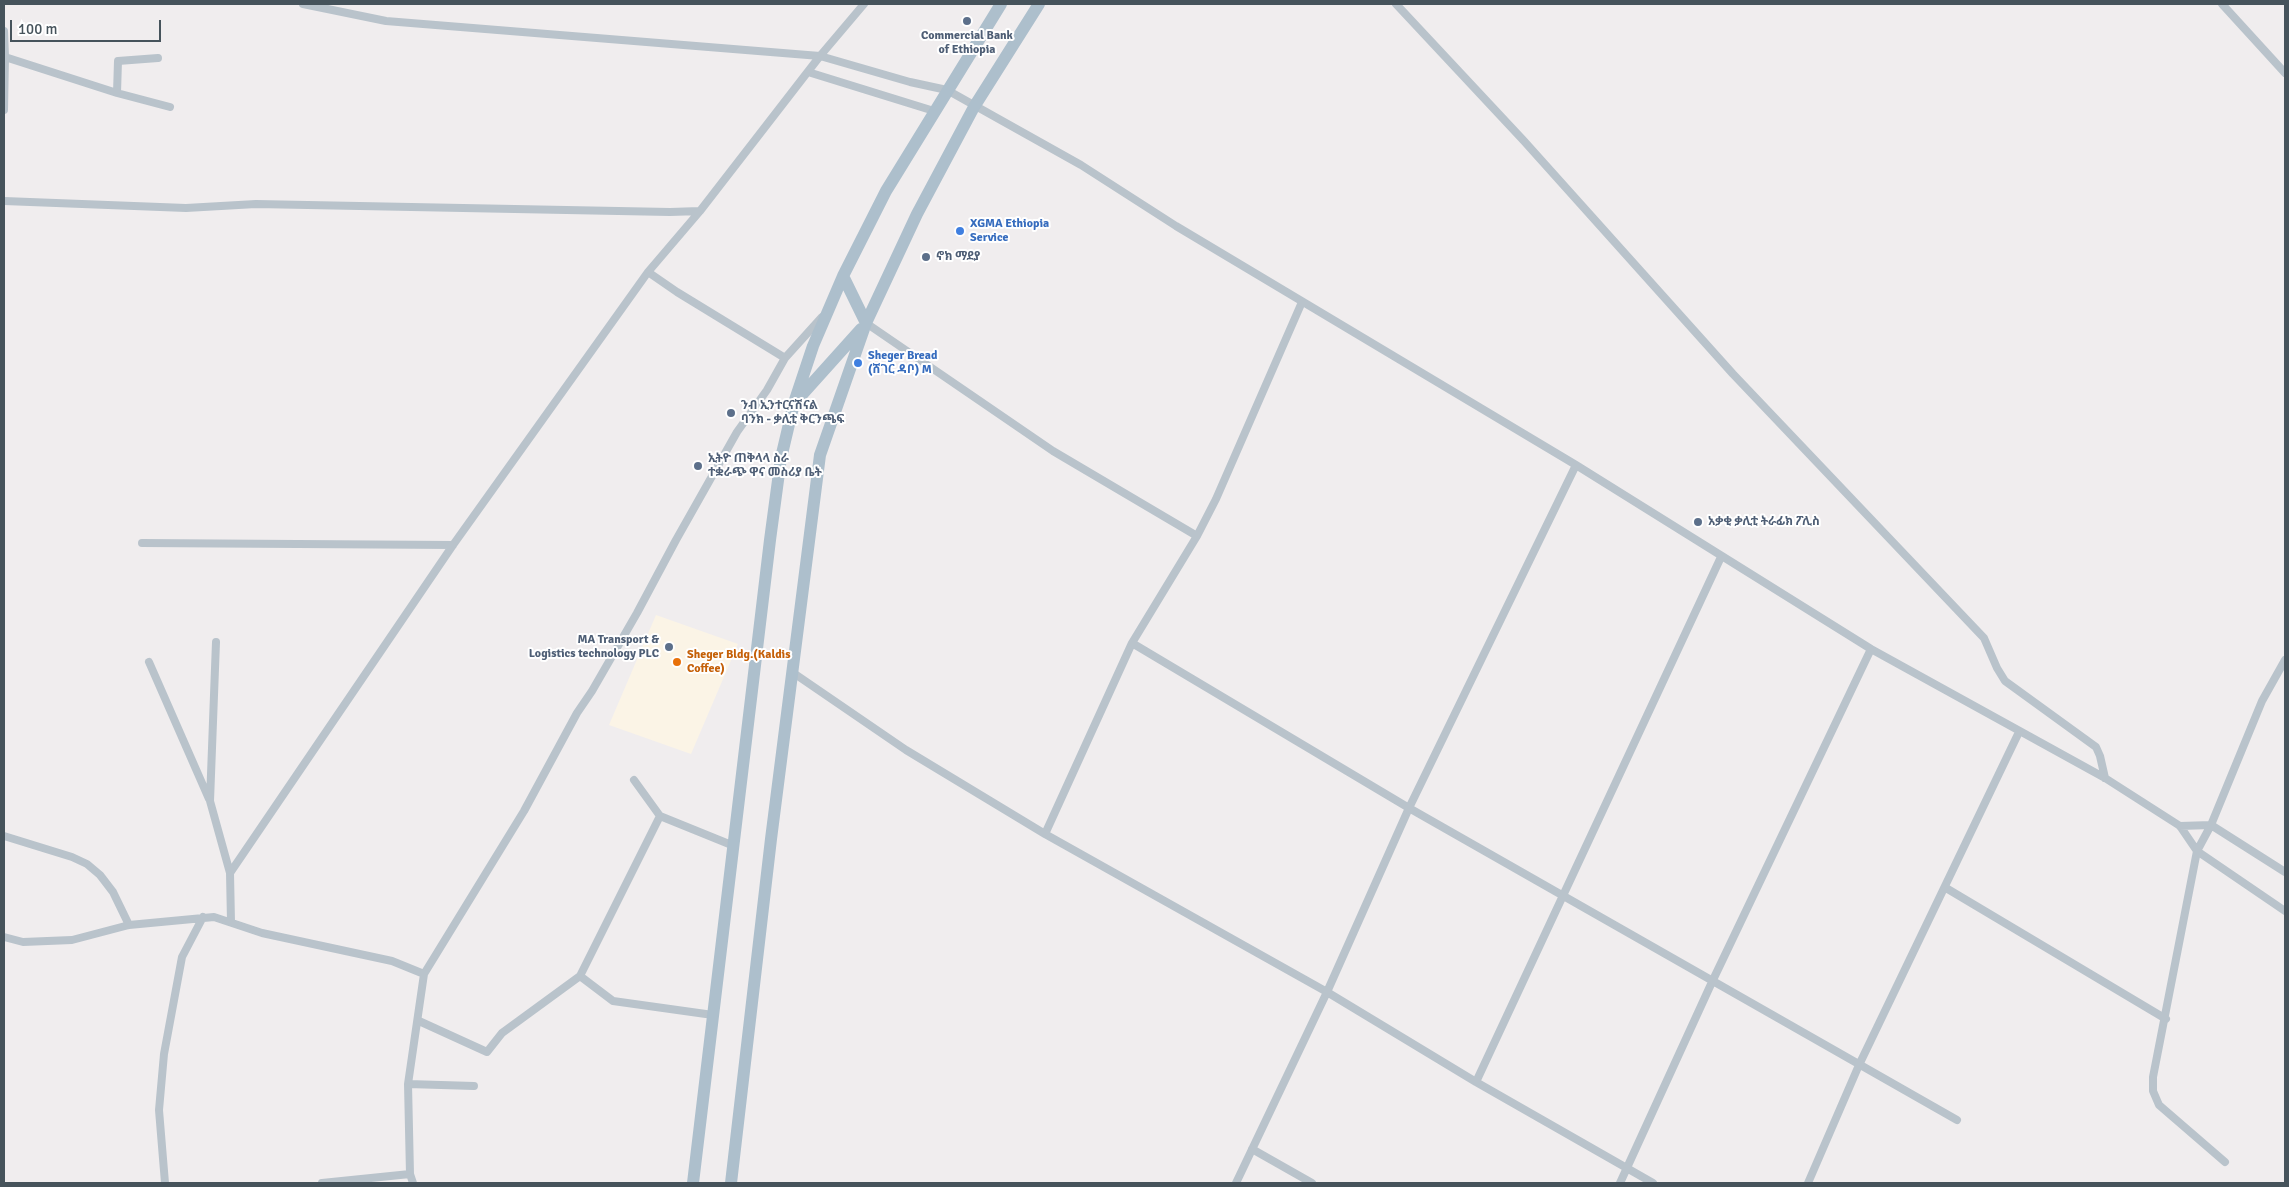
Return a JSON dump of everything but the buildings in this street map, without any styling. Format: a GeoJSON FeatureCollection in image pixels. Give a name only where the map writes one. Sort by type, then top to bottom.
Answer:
{"type":"FeatureCollection","features":[{"type":"Feature","properties":{"kind":"main road"},"geometry":{"type":"LineString","coordinates":[[693,1183],[770,540],[781,458],[794,403],[813,346],[843,276],[886,191],[1001,4]]}},
{"type":"Feature","properties":{"kind":"main road"},"geometry":{"type":"LineString","coordinates":[[731,1183],[820,455],[866,323],[917,214],[974,107],[1038,4]]}},
{"type":"Feature","properties":{"kind":"main road"},"geometry":{"type":"LineString","coordinates":[[843,276],[866,323]]}},
{"type":"Feature","properties":{"kind":"main road"},"geometry":{"type":"LineString","coordinates":[[794,403],[866,323]]}},
{"type":"Feature","properties":{"kind":"street"},"geometry":{"type":"LineString","coordinates":[[303,4],[386,20],[820,56],[910,82],[947,90],[974,107],[1081,165],[1176,226],[1576,465],[1871,649],[2105,778],[2180,826],[2197,851],[2285,911]]}},
{"type":"Feature","properties":{"kind":"street"},"geometry":{"type":"LineString","coordinates":[[230,874],[453,545],[648,272],[700,211],[820,56],[864,4]]}},
{"type":"Feature","properties":{"kind":"street"},"geometry":{"type":"LineString","coordinates":[[1396,4],[1524,141],[1733,374],[1984,638],[2005,681],[2096,747],[2105,778]]}},
{"type":"Feature","properties":{"kind":"street"},"geometry":{"type":"LineString","coordinates":[[2222,4],[2285,73]]}},
{"type":"Feature","properties":{"kind":"street"},"geometry":{"type":"LineString","coordinates":[[4,31],[6,57],[4,110]]}},
{"type":"Feature","properties":{"kind":"street"},"geometry":{"type":"LineString","coordinates":[[6,57],[118,93],[170,107]]}},
{"type":"Feature","properties":{"kind":"street"},"geometry":{"type":"LineString","coordinates":[[118,93],[118,61],[158,58]]}},
{"type":"Feature","properties":{"kind":"street"},"geometry":{"type":"LineString","coordinates":[[808,72],[934,111]]}},
{"type":"Feature","properties":{"kind":"street"},"geometry":{"type":"LineString","coordinates":[[4,201],[186,208],[256,204],[700,211]]}},
{"type":"Feature","properties":{"kind":"street"},"geometry":{"type":"LineString","coordinates":[[648,272],[677,292],[785,358]]}},
{"type":"Feature","properties":{"kind":"street"},"geometry":{"type":"LineString","coordinates":[[1045,834],[1132,643],[1197,536],[1216,500],[1302,302]]}},
{"type":"Feature","properties":{"kind":"street"},"geometry":{"type":"LineString","coordinates":[[413,1183],[410,1174],[408,1084],[419,1021],[424,974],[524,811],[577,713],[637,614],[676,540],[738,432],[767,390],[785,358],[829,310]]}},
{"type":"Feature","properties":{"kind":"street"},"geometry":{"type":"LineString","coordinates":[[866,323],[1053,452],[1197,536]]}},
{"type":"Feature","properties":{"kind":"street"},"geometry":{"type":"LineString","coordinates":[[1236,1183],[1327,992],[1409,808],[1576,465]]}},
{"type":"Feature","properties":{"kind":"street"},"geometry":{"type":"LineString","coordinates":[[142,543],[453,545]]}},
{"type":"Feature","properties":{"kind":"street"},"geometry":{"type":"LineString","coordinates":[[1476,1082],[1721,557]]}},
{"type":"Feature","properties":{"kind":"street"},"geometry":{"type":"LineString","coordinates":[[210,801],[216,642]]}},
{"type":"Feature","properties":{"kind":"street"},"geometry":{"type":"LineString","coordinates":[[1132,643],[1409,808],[1957,1120]]}},
{"type":"Feature","properties":{"kind":"street"},"geometry":{"type":"LineString","coordinates":[[1620,1183],[1712,982],[1871,649]]}},
{"type":"Feature","properties":{"kind":"street"},"geometry":{"type":"LineString","coordinates":[[2225,1162],[2159,1105],[2155,1099],[2153,1077],[2166,1019],[2197,851],[2211,825],[2262,700],[2285,660]]}},
{"type":"Feature","properties":{"kind":"street"},"geometry":{"type":"LineString","coordinates":[[149,662],[210,801],[230,874],[231,922]]}},
{"type":"Feature","properties":{"kind":"street"},"geometry":{"type":"LineString","coordinates":[[792,672],[906,750],[1045,834],[1327,992],[1476,1082],[1653,1183]]}},
{"type":"Feature","properties":{"kind":"street"},"geometry":{"type":"LineString","coordinates":[[1808,1183],[1860,1065],[2020,732]]}},
{"type":"Feature","properties":{"kind":"street"},"geometry":{"type":"LineString","coordinates":[[634,780],[660,816],[734,846]]}},
{"type":"Feature","properties":{"kind":"street"},"geometry":{"type":"LineString","coordinates":[[419,1021],[487,1052],[502,1033],[580,976],[660,816]]}},
{"type":"Feature","properties":{"kind":"street"},"geometry":{"type":"LineString","coordinates":[[2180,826],[2211,825],[2285,872]]}},
{"type":"Feature","properties":{"kind":"street"},"geometry":{"type":"LineString","coordinates":[[4,836],[72,857],[87,864],[100,875],[113,892],[130,924]]}},
{"type":"Feature","properties":{"kind":"street"},"geometry":{"type":"LineString","coordinates":[[1946,888],[2166,1019]]}},
{"type":"Feature","properties":{"kind":"street"},"geometry":{"type":"LineString","coordinates":[[165,1183],[159,1110],[164,1054],[182,957],[203,917]]}},
{"type":"Feature","properties":{"kind":"street"},"geometry":{"type":"LineString","coordinates":[[4,937],[23,942],[72,940],[130,924],[214,917],[262,933],[392,961],[424,974]]}},
{"type":"Feature","properties":{"kind":"street"},"geometry":{"type":"LineString","coordinates":[[580,976],[613,1001],[713,1015]]}},
{"type":"Feature","properties":{"kind":"street"},"geometry":{"type":"LineString","coordinates":[[408,1084],[474,1086]]}},
{"type":"Feature","properties":{"kind":"street"},"geometry":{"type":"LineString","coordinates":[[1252,1149],[1312,1183]]}},
{"type":"Feature","properties":{"kind":"street"},"geometry":{"type":"LineString","coordinates":[[322,1183],[410,1174]]}},
{"type":"Feature","properties":{"kind":"shaded area"},"geometry":{"type":"Polygon","coordinates":[[[656,615],[738,644],[691,754],[609,725],[656,615]]]}},
{"type":"Feature","properties":{"kind":"place","name":"Commercial Bank of Ethiopia"},"geometry":{"type":"Point","coordinates":[967,21]}},
{"type":"Feature","properties":{"kind":"place","name":"XGMA Ethiopia Service"},"geometry":{"type":"Point","coordinates":[960,231]}},
{"type":"Feature","properties":{"kind":"place","name":"ኖክ ማደያ"},"geometry":{"type":"Point","coordinates":[926,257]}},
{"type":"Feature","properties":{"kind":"place","name":"Sheger Bread (ሸገር ዳቦ) M"},"geometry":{"type":"Point","coordinates":[858,363]}},
{"type":"Feature","properties":{"kind":"place","name":"ንብ ኢንተርናሽናል ባንክ - ቃሊቲ ቅርንጫፍ"},"geometry":{"type":"Point","coordinates":[731,413]}},
{"type":"Feature","properties":{"kind":"place","name":"ኢትዮ ጠቅላላ ስራ ተቋራጭ ዋና መስሪያ ቤት"},"geometry":{"type":"Point","coordinates":[698,466]}},
{"type":"Feature","properties":{"kind":"place","name":"አቃቂ ቃሊቲ ትራፊክ ፖሊስ"},"geometry":{"type":"Point","coordinates":[1698,522]}},
{"type":"Feature","properties":{"kind":"place","name":"MA Transport & Logistics technology PLC"},"geometry":{"type":"Point","coordinates":[669,647]}},
{"type":"Feature","properties":{"kind":"place","name":"Sheger Bldg.(Kaldis Coffee)"},"geometry":{"type":"Point","coordinates":[677,662]}}]}
